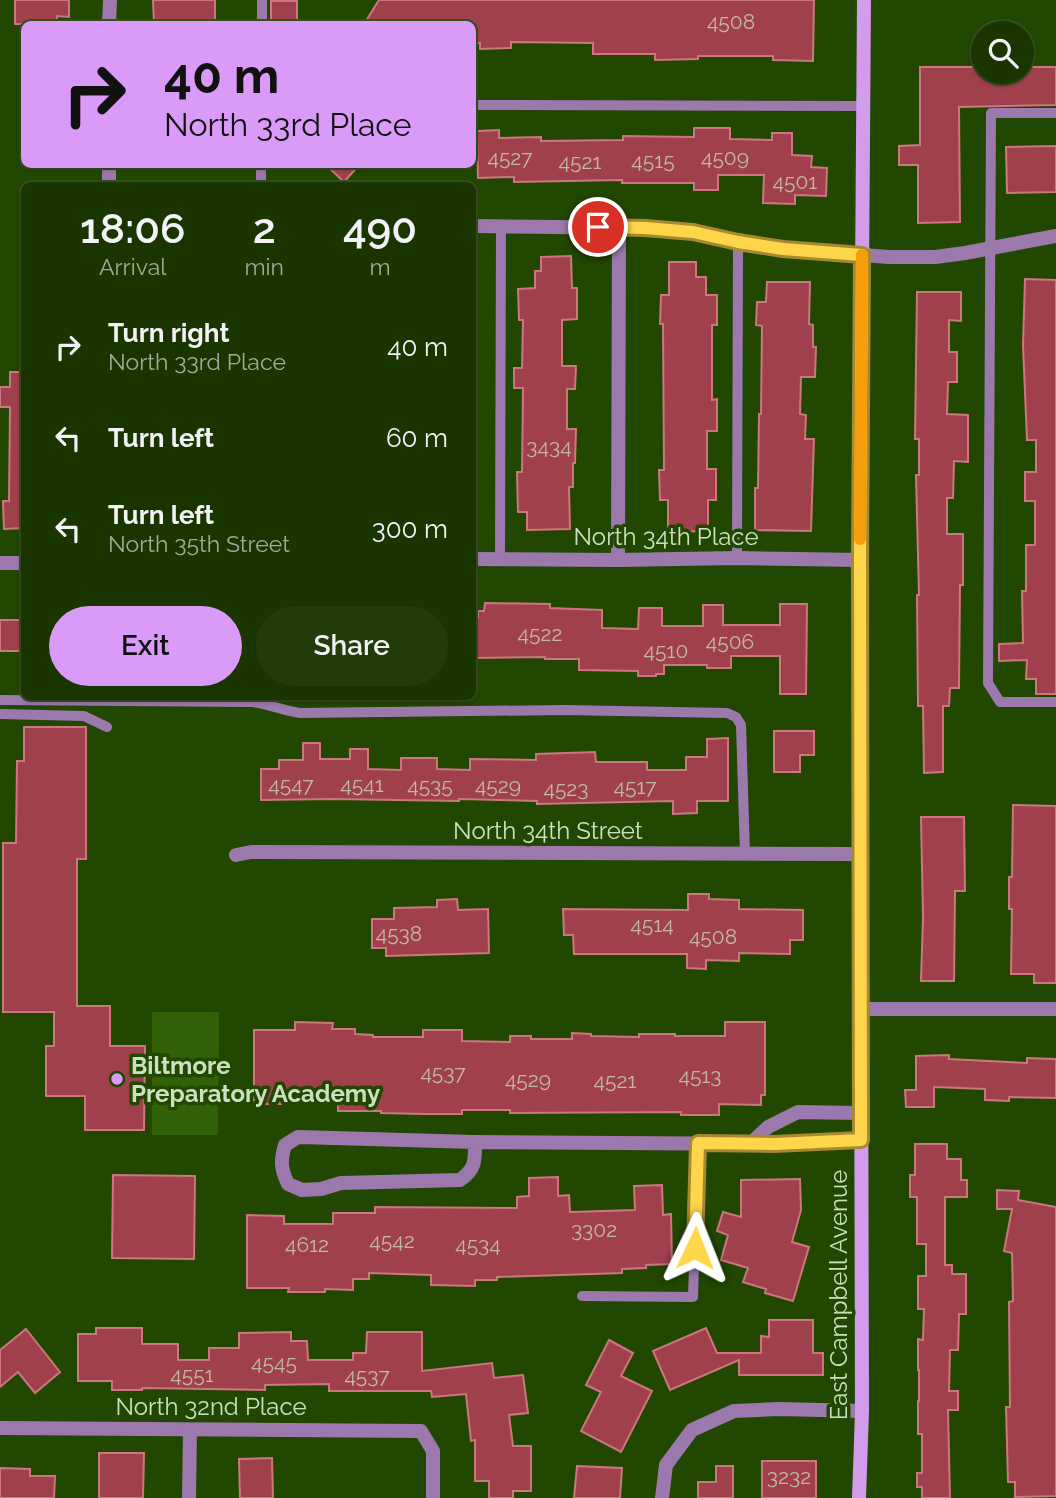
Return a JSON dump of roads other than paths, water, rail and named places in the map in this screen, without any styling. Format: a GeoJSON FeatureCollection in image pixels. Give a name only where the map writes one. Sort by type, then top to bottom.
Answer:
{"type":"FeatureCollection","features":[{"type":"Feature","properties":{"kind":"street"},"geometry":{"type":"LineString","coordinates":[[109,21],[110,0]]}},
{"type":"Feature","properties":{"kind":"street","name":"East Campbell Avenue"},"geometry":{"type":"LineString","coordinates":[[859,1498],[862,1411],[860,560],[864,0]]}},
{"type":"Feature","properties":{"kind":"street"},"geometry":{"type":"LineString","coordinates":[[476,226],[693,232],[783,249],[935,257],[1056,236]]}},
{"type":"Feature","properties":{"kind":"street"},"geometry":{"type":"LineString","coordinates":[[618,560],[619,228]]}},
{"type":"Feature","properties":{"kind":"street","name":"North 34th Place"},"geometry":{"type":"LineString","coordinates":[[476,559],[860,560]]}},
{"type":"Feature","properties":{"kind":"street"},"geometry":{"type":"LineString","coordinates":[[0,563],[21,563]]}},
{"type":"Feature","properties":{"kind":"street","name":"North 34th Street"},"geometry":{"type":"LineString","coordinates":[[236,855],[251,852],[860,854]]}},
{"type":"Feature","properties":{"kind":"street"},"geometry":{"type":"LineString","coordinates":[[861,1009],[1056,1009]]}},
{"type":"Feature","properties":{"kind":"street"},"geometry":{"type":"LineString","coordinates":[[750,1143],[768,1127],[798,1112],[861,1113]]}},
{"type":"Feature","properties":{"kind":"street"},"geometry":{"type":"LineString","coordinates":[[785,1118],[786,1143]]}},
{"type":"Feature","properties":{"kind":"street"},"geometry":{"type":"LineString","coordinates":[[475,1142],[475,1161],[469,1174],[460,1180],[341,1183],[321,1189],[302,1190],[288,1184],[281,1169],[285,1145],[298,1137],[475,1142],[786,1143],[861,1140]]}},
{"type":"Feature","properties":{"kind":"street"},"geometry":{"type":"LineString","coordinates":[[662,1498],[666,1465],[692,1430],[734,1411],[862,1411]]}},
{"type":"Feature","properties":{"kind":"street","name":"North 32nd Place"},"geometry":{"type":"LineString","coordinates":[[0,1428],[421,1431],[433,1451],[433,1498]]}},
{"type":"Feature","properties":{"kind":"street"},"geometry":{"type":"LineString","coordinates":[[189,1498],[190,1429]]}},
{"type":"Feature","properties":{"kind":"lane"},"geometry":{"type":"LineString","coordinates":[[262,0],[262,21]]}},
{"type":"Feature","properties":{"kind":"lane"},"geometry":{"type":"LineString","coordinates":[[476,105],[864,106]]}},
{"type":"Feature","properties":{"kind":"lane"},"geometry":{"type":"LineString","coordinates":[[1056,113],[991,113],[988,683],[1000,702],[1056,702]]}},
{"type":"Feature","properties":{"kind":"lane"},"geometry":{"type":"LineString","coordinates":[[500,226],[500,559]]}},
{"type":"Feature","properties":{"kind":"lane"},"geometry":{"type":"LineString","coordinates":[[737,558],[738,242]]}},
{"type":"Feature","properties":{"kind":"lane"},"geometry":{"type":"LineString","coordinates":[[0,699],[21,699]]}},
{"type":"Feature","properties":{"kind":"lane"},"geometry":{"type":"LineString","coordinates":[[84,700],[252,702],[300,713],[565,710],[727,713],[736,717],[741,725],[745,854]]}},
{"type":"Feature","properties":{"kind":"lane"},"geometry":{"type":"LineString","coordinates":[[0,714],[84,716],[107,727]]}},
{"type":"Feature","properties":{"kind":"lane"},"geometry":{"type":"LineString","coordinates":[[582,1296],[693,1297],[698,1143]]}},
{"type":"Feature","properties":{"kind":"place","name":"Biltmore Preparatory Academy"},"geometry":{"type":"Point","coordinates":[117,1079]}}]}
